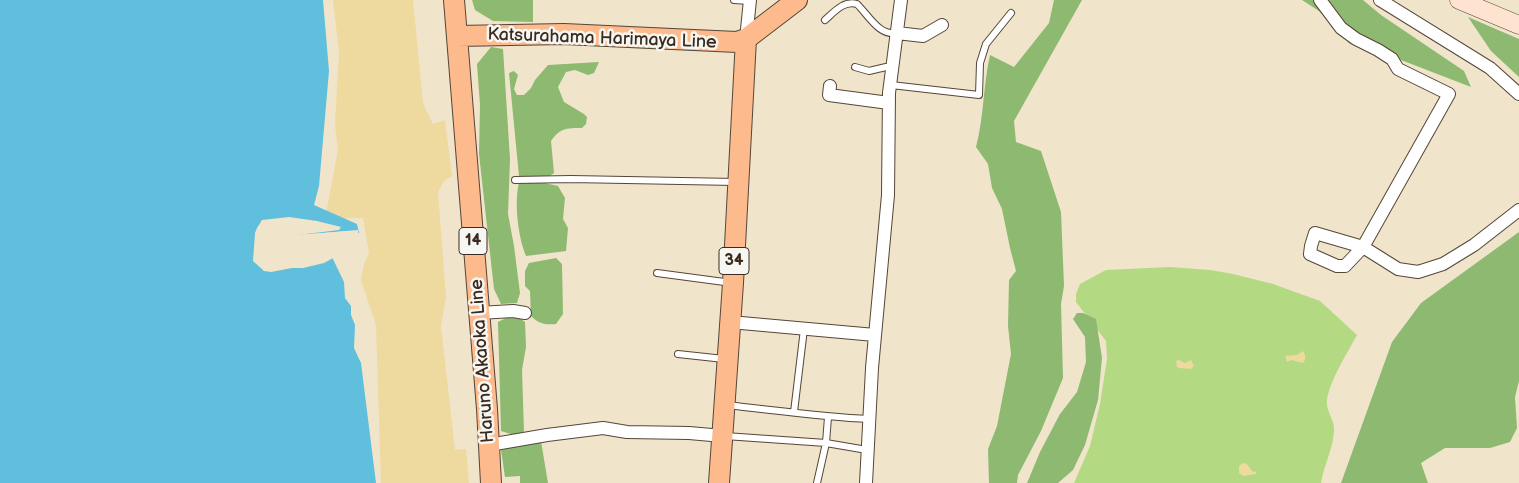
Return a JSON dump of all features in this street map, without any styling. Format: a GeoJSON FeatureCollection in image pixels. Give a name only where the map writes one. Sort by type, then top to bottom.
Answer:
{"type":"FeatureCollection","features":[{"type":"Feature","properties":{"kind":"main road","name":"Haruno Akaoka Line"},"geometry":{"type":"LineString","coordinates":[[454,0],[491,483]]}},
{"type":"Feature","properties":{"kind":"main road"},"geometry":{"type":"LineString","coordinates":[[746,39],[797,0]]}},
{"type":"Feature","properties":{"kind":"main road","name":"Katsurahama Harimaya Line"},"geometry":{"type":"LineString","coordinates":[[458,36],[564,34],[725,42],[737,42],[746,39]]}},
{"type":"Feature","properties":{"kind":"main road","name":"34"},"geometry":{"type":"LineString","coordinates":[[721,482],[746,39]]}},
{"type":"Feature","properties":{"kind":"street"},"geometry":{"type":"LineString","coordinates":[[746,39],[750,0]]}},
{"type":"Feature","properties":{"kind":"street"},"geometry":{"type":"LineString","coordinates":[[866,483],[875,335],[888,196],[889,103],[901,0]]}},
{"type":"Feature","properties":{"kind":"street"},"geometry":{"type":"LineString","coordinates":[[1320,0],[1341,28],[1356,39],[1392,59],[1398,69],[1449,94],[1363,247],[1398,269],[1424,271],[1443,264],[1474,245],[1519,210]]}},
{"type":"Feature","properties":{"kind":"street"},"geometry":{"type":"LineString","coordinates":[[1380,0],[1490,68],[1519,94]]}},
{"type":"Feature","properties":{"kind":"street"},"geometry":{"type":"LineString","coordinates":[[1459,0],[1519,25]]}},
{"type":"Feature","properties":{"kind":"street"},"geometry":{"type":"LineString","coordinates":[[897,33],[923,36],[942,25]]}},
{"type":"Feature","properties":{"kind":"street"},"geometry":{"type":"LineString","coordinates":[[830,86],[829,95],[889,103]]}},
{"type":"Feature","properties":{"kind":"street"},"geometry":{"type":"LineString","coordinates":[[479,313],[513,311],[525,313]]}},
{"type":"Feature","properties":{"kind":"street"},"geometry":{"type":"LineString","coordinates":[[730,322],[875,335]]}},
{"type":"Feature","properties":{"kind":"street"},"geometry":{"type":"LineString","coordinates":[[489,444],[603,428],[627,432],[690,433],[723,436]]}},
{"type":"Feature","properties":{"kind":"lane"},"geometry":{"type":"LineString","coordinates":[[734,0],[750,0]]}},
{"type":"Feature","properties":{"kind":"lane"},"geometry":{"type":"LineString","coordinates":[[825,20],[845,3],[852,2],[857,4],[881,30],[887,33],[897,33]]}},
{"type":"Feature","properties":{"kind":"lane"},"geometry":{"type":"LineString","coordinates":[[891,85],[979,94],[980,63],[986,44],[1011,13]]}},
{"type":"Feature","properties":{"kind":"lane"},"geometry":{"type":"LineString","coordinates":[[855,67],[869,71],[893,68]]}},
{"type":"Feature","properties":{"kind":"lane"},"geometry":{"type":"LineString","coordinates":[[515,180],[737,182]]}},
{"type":"Feature","properties":{"kind":"lane"},"geometry":{"type":"LineString","coordinates":[[657,273],[733,283]]}},
{"type":"Feature","properties":{"kind":"lane"},"geometry":{"type":"LineString","coordinates":[[794,412],[804,329]]}},
{"type":"Feature","properties":{"kind":"lane"},"geometry":{"type":"LineString","coordinates":[[678,354],[728,359]]}},
{"type":"Feature","properties":{"kind":"lane"},"geometry":{"type":"LineString","coordinates":[[725,405],[828,417],[869,419]]}},
{"type":"Feature","properties":{"kind":"lane"},"geometry":{"type":"LineString","coordinates":[[817,483],[826,443],[828,417]]}},
{"type":"Feature","properties":{"kind":"lane"},"geometry":{"type":"LineString","coordinates":[[723,436],[826,443],[867,450]]}},
{"type":"Feature","properties":{"kind":"green space"},"geometry":{"type":"Polygon","coordinates":[[[472,0],[533,0],[533,22],[493,21],[475,10],[472,0]]]}},
{"type":"Feature","properties":{"kind":"green space"},"geometry":{"type":"Polygon","coordinates":[[[1054,0],[1082,0],[1014,121],[1016,142],[1041,151],[1061,212],[1064,286],[1061,304],[1063,378],[1041,431],[1018,475],[1017,483],[989,483],[988,449],[997,426],[1011,354],[1008,326],[1009,280],[1016,271],[1002,209],[992,188],[988,164],[976,147],[990,55],[1014,67],[1049,23],[1054,0]]]}},
{"type":"Feature","properties":{"kind":"green space"},"geometry":{"type":"Polygon","coordinates":[[[1302,0],[1363,0],[1381,15],[1464,71],[1471,87],[1401,60],[1369,41],[1350,44],[1319,11],[1302,0]]]}},
{"type":"Feature","properties":{"kind":"green space"},"geometry":{"type":"Polygon","coordinates":[[[1468,17],[1519,39],[1519,77],[1491,51],[1468,17]]]}},
{"type":"Feature","properties":{"kind":"green space"},"geometry":{"type":"Polygon","coordinates":[[[491,47],[503,49],[510,159],[508,214],[520,293],[517,303],[501,304],[494,289],[479,154],[480,105],[477,64],[491,47]]]}},
{"type":"Feature","properties":{"kind":"green space"},"geometry":{"type":"Polygon","coordinates":[[[599,62],[594,73],[588,75],[575,70],[566,72],[558,87],[564,102],[587,117],[586,124],[582,128],[564,130],[557,133],[551,141],[554,173],[548,177],[519,176],[509,73],[514,71],[518,75],[514,89],[517,95],[524,95],[548,65],[599,62]]]}},
{"type":"Feature","properties":{"kind":"green space"},"geometry":{"type":"Polygon","coordinates":[[[519,182],[540,182],[558,186],[565,198],[563,219],[568,228],[566,251],[526,256],[518,220],[517,200],[519,182]]]}},
{"type":"Feature","properties":{"kind":"green space"},"geometry":{"type":"Polygon","coordinates":[[[1519,232],[1519,381],[1515,397],[1517,428],[1510,442],[1490,448],[1445,448],[1421,463],[1428,483],[1341,483],[1392,342],[1421,303],[1519,232]]]}},
{"type":"Feature","properties":{"kind":"green space"},"geometry":{"type":"Polygon","coordinates":[[[556,258],[562,264],[563,314],[556,324],[545,324],[531,316],[530,291],[525,286],[525,271],[529,263],[556,258]]]}},
{"type":"Feature","properties":{"kind":"green space"},"geometry":{"type":"Polygon","coordinates":[[[1170,267],[1233,274],[1273,284],[1320,301],[1357,335],[1338,369],[1327,398],[1334,431],[1321,483],[1074,483],[1090,446],[1100,404],[1107,359],[1106,341],[1076,302],[1076,294],[1080,284],[1106,270],[1170,267]]]}},
{"type":"Feature","properties":{"kind":"green space"},"geometry":{"type":"Polygon","coordinates":[[[1077,313],[1083,313],[1096,319],[1102,358],[1098,400],[1085,445],[1073,470],[1058,483],[1027,483],[1040,452],[1060,414],[1077,392],[1086,362],[1085,337],[1073,319],[1077,313]]]}},
{"type":"Feature","properties":{"kind":"green space"},"geometry":{"type":"Polygon","coordinates":[[[514,314],[525,322],[526,347],[522,370],[524,432],[514,435],[501,431],[498,322],[514,314]]]}},
{"type":"Feature","properties":{"kind":"green space"},"geometry":{"type":"Polygon","coordinates":[[[541,441],[548,483],[520,483],[520,476],[505,477],[501,450],[541,441]]]}},
{"type":"Feature","properties":{"kind":"sand"},"geometry":{"type":"Polygon","coordinates":[[[333,0],[413,0],[423,103],[433,124],[445,120],[452,176],[444,181],[438,192],[446,297],[441,326],[455,450],[466,449],[469,483],[381,483],[376,325],[361,280],[364,264],[369,253],[363,218],[325,219],[338,150],[335,125],[339,52],[333,0]]]}},
{"type":"Feature","properties":{"kind":"sand"},"geometry":{"type":"Polygon","coordinates":[[[1303,351],[1305,360],[1303,363],[1291,360],[1287,362],[1285,356],[1297,355],[1303,351]]]}},
{"type":"Feature","properties":{"kind":"sand"},"geometry":{"type":"Polygon","coordinates":[[[1179,360],[1185,363],[1191,360],[1194,366],[1191,369],[1179,368],[1176,361],[1179,360]]]}},
{"type":"Feature","properties":{"kind":"sand"},"geometry":{"type":"Polygon","coordinates":[[[1243,463],[1247,464],[1256,474],[1243,476],[1239,473],[1239,466],[1243,463]]]}},
{"type":"Feature","properties":{"kind":"water"},"geometry":{"type":"Polygon","coordinates":[[[0,0],[323,0],[329,71],[319,186],[314,205],[357,224],[359,233],[349,231],[272,237],[274,251],[332,257],[344,282],[345,298],[351,306],[351,315],[355,325],[354,348],[361,363],[376,483],[0,483],[0,0]]]}},
{"type":"Feature","properties":{"kind":"pier"},"geometry":{"type":"Polygon","coordinates":[[[289,217],[341,227],[339,230],[298,235],[358,230],[358,233],[361,234],[349,233],[275,239],[276,248],[325,245],[335,257],[324,263],[303,268],[271,272],[264,271],[253,261],[257,228],[262,220],[289,217]]]}}]}
